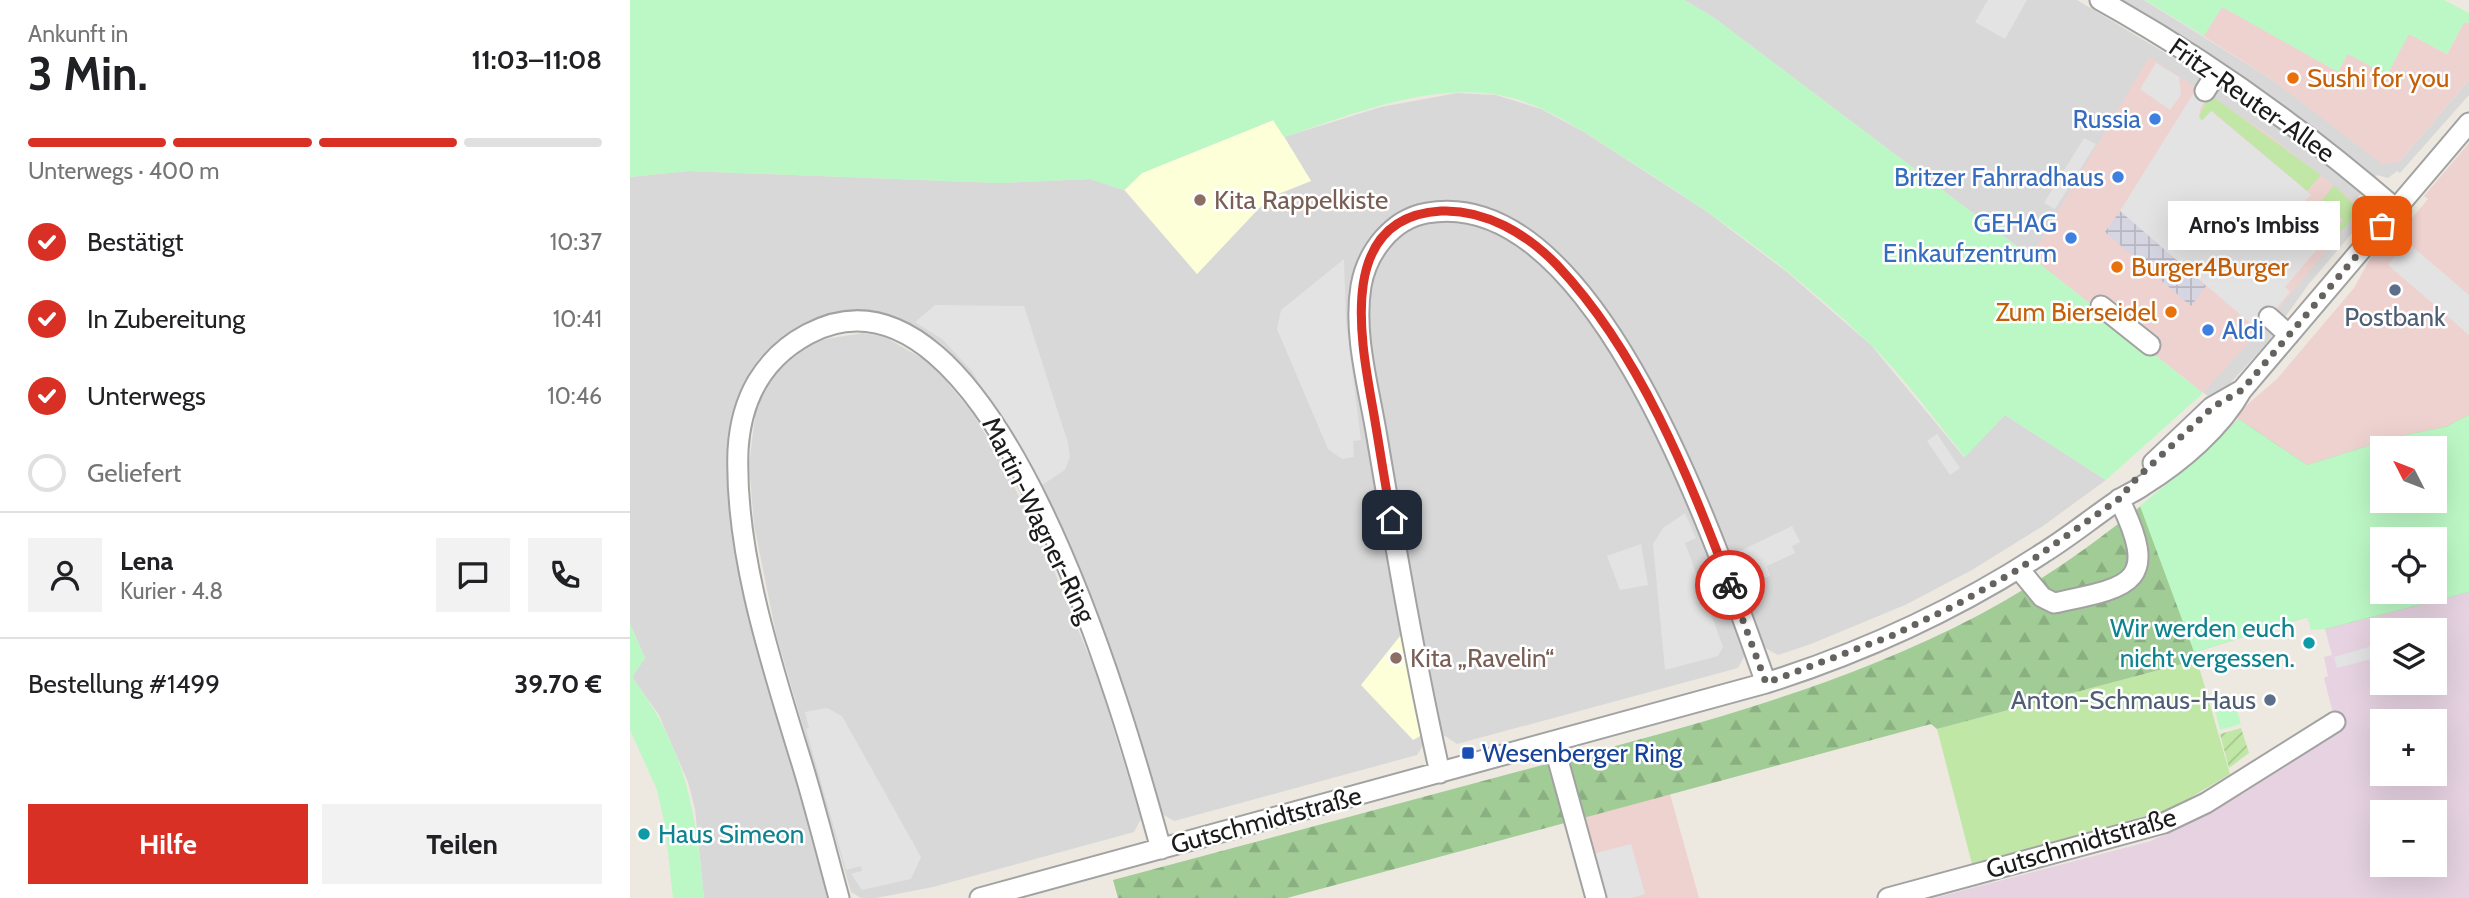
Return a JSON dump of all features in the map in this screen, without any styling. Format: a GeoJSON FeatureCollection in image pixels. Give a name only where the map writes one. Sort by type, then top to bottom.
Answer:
{"type":"FeatureCollection","features":[{"type":"Feature","properties":{"kind":"street","name":"Fritz-Reuter-Allee"},"geometry":{"type":"LineString","coordinates":[[2100,0],[2217,72],[2308,136],[2396,209]]}},
{"type":"Feature","properties":{"kind":"street"},"geometry":{"type":"LineString","coordinates":[[2205,91],[2217,72]]}},
{"type":"Feature","properties":{"kind":"street","name":"Gutschmidtstraße"},"geometry":{"type":"LineString","coordinates":[[979,898],[1766,683],[1891,636],[1954,606],[2019,569],[2119,499],[2145,485],[2203,438],[2230,411],[2242,390],[2469,123]]}},
{"type":"Feature","properties":{"kind":"street"},"geometry":{"type":"LineString","coordinates":[[1440,773],[1385,484],[1359,316],[1361,283],[1376,248],[1400,224],[1424,214],[1466,212],[1517,233],[1556,263],[1592,309],[1633,373],[1693,488],[1766,683]]}},
{"type":"Feature","properties":{"kind":"street"},"geometry":{"type":"LineString","coordinates":[[2101,306],[2150,345]]}},
{"type":"Feature","properties":{"kind":"street"},"geometry":{"type":"LineString","coordinates":[[2269,317],[2289,335]]}},
{"type":"Feature","properties":{"kind":"street","name":"Martin-Wagner-Ring"},"geometry":{"type":"LineString","coordinates":[[839,898],[778,683],[752,578],[738,469],[742,417],[767,365],[792,343],[814,331],[839,324],[873,322],[912,335],[956,372],[989,416],[1023,475],[1082,599],[1118,700],[1161,849]]}},
{"type":"Feature","properties":{"kind":"street"},"geometry":{"type":"LineString","coordinates":[[2019,569],[2042,597],[2054,603],[2122,586],[2133,577],[2139,555],[2135,537],[2119,499]]}},
{"type":"Feature","properties":{"kind":"street","name":"Gutschmidtstraße"},"geometry":{"type":"LineString","coordinates":[[1888,898],[2164,822],[2206,803],[2335,722]]}},
{"type":"Feature","properties":{"kind":"street"},"geometry":{"type":"LineString","coordinates":[[1553,742],[1596,898]]}},
{"type":"Feature","properties":{"kind":"shaded area"},"geometry":{"type":"Polygon","coordinates":[[[1684,0],[2077,0],[2235,95],[2319,157],[2362,192],[2358,197],[2364,205],[2360,216],[2364,219],[2308,285],[2267,343],[2214,401],[2031,257],[1713,17],[1684,0]]]}},
{"type":"Feature","properties":{"kind":"shaded area"},"geometry":{"type":"Polygon","coordinates":[[[1988,0],[2027,0],[2005,39],[1975,22],[1988,0]]]}},
{"type":"Feature","properties":{"kind":"shaded area"},"geometry":{"type":"Polygon","coordinates":[[[2115,0],[2144,0],[2271,79],[2323,117],[2399,162],[2469,80],[2469,95],[2400,173],[2397,171],[2388,178],[2377,175],[2374,178],[2264,93],[2115,0]]]}},
{"type":"Feature","properties":{"kind":"shaded area"},"geometry":{"type":"Polygon","coordinates":[[[2211,0],[2337,71],[2347,54],[2409,34],[2447,54],[2464,22],[2469,23],[2469,80],[2399,162],[2382,164],[2271,79],[2167,13],[2211,0]]]}},
{"type":"Feature","properties":{"kind":"shaded area"},"geometry":{"type":"Polygon","coordinates":[[[2149,57],[2265,132],[2355,202],[2357,207],[2356,214],[2276,312],[2203,393],[2031,257],[2149,57]]]}},
{"type":"Feature","properties":{"kind":"shaded area"},"geometry":{"type":"Polygon","coordinates":[[[2156,63],[2179,77],[2181,95],[2170,110],[2140,89],[2156,63]]]}},
{"type":"Feature","properties":{"kind":"shaded area"},"geometry":{"type":"Polygon","coordinates":[[[2198,86],[2209,94],[2200,109],[2199,117],[2202,121],[2211,111],[2307,191],[2311,195],[2301,205],[2332,232],[2285,287],[2290,292],[2258,330],[2120,211],[2198,86]]]}},
{"type":"Feature","properties":{"kind":"shaded area"},"geometry":{"type":"Polygon","coordinates":[[[1457,93],[1496,95],[1541,109],[1584,132],[1706,211],[1787,272],[1871,345],[1964,457],[2005,415],[2106,480],[2043,526],[1972,570],[1905,605],[1811,644],[1778,655],[1765,648],[1745,655],[1738,668],[1457,744],[1445,736],[1425,742],[1417,755],[1174,821],[1162,814],[1137,728],[1098,619],[986,396],[943,345],[914,325],[866,312],[816,319],[778,340],[757,361],[743,384],[731,429],[729,487],[734,532],[759,654],[830,895],[828,898],[704,898],[695,809],[688,782],[659,715],[632,677],[645,658],[630,624],[630,177],[688,171],[999,183],[1090,179],[1124,190],[1197,274],[1263,204],[1273,196],[1311,181],[1284,137],[1381,107],[1457,93]]]}},
{"type":"Feature","properties":{"kind":"shaded area","name":"Kita Rappelkiste"},"geometry":{"type":"Polygon","coordinates":[[[1274,120],[1311,181],[1273,196],[1263,204],[1197,274],[1125,190],[1142,173],[1274,120]]]}},
{"type":"Feature","properties":{"kind":"shaded area"},"geometry":{"type":"Polygon","coordinates":[[[2084,138],[2096,144],[2055,209],[2044,203],[2084,138]]]}},
{"type":"Feature","properties":{"kind":"shaded area"},"geometry":{"type":"Polygon","coordinates":[[[2469,143],[2469,415],[2445,427],[2400,436],[2370,436],[2370,445],[2307,465],[2234,416],[2277,379],[2354,288],[2370,259],[2388,239],[2392,242],[2428,199],[2424,196],[2469,143]]]}},
{"type":"Feature","properties":{"kind":"shaded area"},"geometry":{"type":"Polygon","coordinates":[[[2120,211],[2206,286],[2191,306],[2105,232],[2120,211]]]}},
{"type":"Feature","properties":{"kind":"shaded area"},"geometry":{"type":"Polygon","coordinates":[[[2407,242],[2469,295],[2469,335],[2388,265],[2407,242]]]}},
{"type":"Feature","properties":{"kind":"shaded area"},"geometry":{"type":"Polygon","coordinates":[[[1344,259],[1346,321],[1361,440],[1353,441],[1354,457],[1342,459],[1328,449],[1277,329],[1281,310],[1344,259]]]}},
{"type":"Feature","properties":{"kind":"shaded area"},"geometry":{"type":"Polygon","coordinates":[[[935,305],[1024,306],[1068,443],[1070,457],[1065,470],[1039,487],[972,371],[942,339],[915,322],[935,305]]]}},
{"type":"Feature","properties":{"kind":"shaded area"},"geometry":{"type":"Polygon","coordinates":[[[863,333],[885,337],[932,364],[974,415],[1010,478],[1048,556],[1098,678],[1141,819],[1134,832],[933,887],[876,898],[861,898],[851,892],[776,634],[754,525],[749,464],[756,409],[765,388],[780,367],[798,351],[819,340],[863,333]]]}},
{"type":"Feature","properties":{"kind":"shaded area"},"geometry":{"type":"Polygon","coordinates":[[[1937,434],[1960,468],[1950,475],[1927,441],[1937,434]]]}},
{"type":"Feature","properties":{"kind":"shaded area"},"geometry":{"type":"Polygon","coordinates":[[[1685,513],[1696,538],[1685,543],[1723,647],[1718,656],[1665,670],[1653,544],[1663,528],[1685,513]]]}},
{"type":"Feature","properties":{"kind":"shaded area"},"geometry":{"type":"Polygon","coordinates":[[[1792,526],[1800,542],[1792,546],[1795,553],[1767,566],[1770,576],[1744,586],[1732,555],[1792,526]]]}},
{"type":"Feature","properties":{"kind":"shaded area"},"geometry":{"type":"Polygon","coordinates":[[[1641,544],[1648,585],[1620,590],[1607,556],[1641,544]]]}},
{"type":"Feature","properties":{"kind":"shaded area"},"geometry":{"type":"Polygon","coordinates":[[[2469,592],[2469,898],[1934,898],[2151,841],[2188,824],[2337,729],[2324,678],[2328,676],[2324,657],[2332,655],[2325,629],[2422,604],[2447,604],[2447,598],[2469,592]]]}},
{"type":"Feature","properties":{"kind":"shaded area","name":"Kita „Ravelin“"},"geometry":{"type":"Polygon","coordinates":[[[1404,631],[1424,734],[1413,740],[1361,685],[1404,631]]]}},
{"type":"Feature","properties":{"kind":"shaded area"},"geometry":{"type":"Polygon","coordinates":[[[2370,646],[2370,659],[2337,668],[2334,657],[2370,646]]]}},
{"type":"Feature","properties":{"kind":"shaded area"},"geometry":{"type":"Polygon","coordinates":[[[827,708],[842,716],[921,857],[911,879],[862,890],[851,874],[862,871],[861,866],[846,870],[806,729],[809,728],[805,712],[827,708]]]}},
{"type":"Feature","properties":{"kind":"shaded area"},"geometry":{"type":"Polygon","coordinates":[[[1670,794],[1699,898],[1603,898],[1581,818],[1670,794]]]}},
{"type":"Feature","properties":{"kind":"shaded area"},"geometry":{"type":"Polygon","coordinates":[[[1631,844],[1645,894],[1631,898],[1606,898],[1593,854],[1631,844]]]}},
{"type":"Feature","properties":{"kind":"green space"},"geometry":{"type":"Polygon","coordinates":[[[630,0],[1684,0],[1713,17],[2031,257],[2203,393],[2106,480],[2005,415],[1965,457],[1882,356],[1784,268],[1723,223],[1595,138],[1542,109],[1505,96],[1485,93],[1459,92],[1408,99],[1357,112],[1284,137],[1273,120],[1142,173],[1124,190],[1090,179],[999,183],[688,171],[630,177],[630,0]]]}},
{"type":"Feature","properties":{"kind":"green space"},"geometry":{"type":"Polygon","coordinates":[[[2145,0],[2444,0],[2469,13],[2469,23],[2464,22],[2447,54],[2409,34],[2387,75],[2348,54],[2338,72],[2222,7],[2204,36],[2145,0]]]}},
{"type":"Feature","properties":{"kind":"green space"},"geometry":{"type":"Polygon","coordinates":[[[2209,94],[2321,175],[2307,191],[2212,111],[2202,121],[2199,117],[2209,94]]]}},
{"type":"Feature","properties":{"kind":"green space"},"geometry":{"type":"Polygon","coordinates":[[[2334,185],[2357,207],[2356,214],[2338,235],[2334,231],[2343,220],[2321,202],[2334,185]]]}},
{"type":"Feature","properties":{"kind":"green space"},"geometry":{"type":"Polygon","coordinates":[[[2469,415],[2469,592],[2447,598],[2447,527],[2370,527],[2370,604],[2422,604],[2325,629],[2307,617],[2195,652],[2197,660],[1937,729],[1931,724],[1287,898],[1118,898],[1113,880],[1695,724],[1811,687],[1923,643],[2012,597],[2081,552],[2148,500],[2239,419],[2307,465],[2370,445],[2370,513],[2447,513],[2447,436],[2400,436],[2445,427],[2469,415]]]}},
{"type":"Feature","properties":{"kind":"green space"},"geometry":{"type":"Polygon","coordinates":[[[2469,415],[2469,592],[2447,598],[2447,527],[2370,527],[2370,604],[2422,604],[2325,629],[2311,630],[2307,617],[2195,652],[2197,660],[2140,506],[2205,452],[2239,419],[2307,465],[2370,445],[2370,513],[2447,513],[2447,436],[2400,436],[2445,427],[2469,415]]]}},
{"type":"Feature","properties":{"kind":"green space"},"geometry":{"type":"Polygon","coordinates":[[[630,624],[645,658],[632,677],[665,730],[685,782],[697,837],[704,898],[673,898],[665,825],[657,790],[630,730],[630,624]]]}},
{"type":"Feature","properties":{"kind":"green space"},"geometry":{"type":"Polygon","coordinates":[[[2197,660],[2230,774],[2171,809],[1972,864],[1937,729],[2197,660]]]}},
{"type":"Feature","properties":{"kind":"green space"},"geometry":{"type":"Polygon","coordinates":[[[2233,697],[2241,724],[2220,730],[2213,702],[2233,697]]]}},
{"type":"Feature","properties":{"kind":"green space"},"geometry":{"type":"Polygon","coordinates":[[[2241,728],[2249,753],[2229,768],[2220,734],[2241,728]]]}},
{"type":"Feature","properties":{"kind":"way so far"},"geometry":{"type":"LineString","coordinates":[[1730,585],[1766,683],[1854,652],[1954,606],[2019,569],[2119,499],[2136,479],[2213,407],[2242,390],[2382,226]]}},
{"type":"Feature","properties":{"kind":"place","name":"Sushi for you"},"geometry":{"type":"Point","coordinates":[2293,78]}},
{"type":"Feature","properties":{"kind":"place","name":"Russia"},"geometry":{"type":"Point","coordinates":[2155,119]}},
{"type":"Feature","properties":{"kind":"place","name":"Britzer Fahrradhaus"},"geometry":{"type":"Point","coordinates":[2118,177]}},
{"type":"Feature","properties":{"kind":"place","name":"Kita Rappelkiste"},"geometry":{"type":"Point","coordinates":[1200,200]}},
{"type":"Feature","properties":{"kind":"place","name":"Arno's Imbiss"},"geometry":{"type":"Point","coordinates":[2382,226]}},
{"type":"Feature","properties":{"kind":"place","name":"GEHAG Einkaufzentrum"},"geometry":{"type":"Point","coordinates":[2071,238]}},
{"type":"Feature","properties":{"kind":"place","name":"Burger4Burger"},"geometry":{"type":"Point","coordinates":[2117,267]}},
{"type":"Feature","properties":{"kind":"place","name":"Postbank"},"geometry":{"type":"Point","coordinates":[2395,290]}},
{"type":"Feature","properties":{"kind":"place","name":"Zum Bierseidel"},"geometry":{"type":"Point","coordinates":[2171,312]}},
{"type":"Feature","properties":{"kind":"place","name":"Aldi"},"geometry":{"type":"Point","coordinates":[2208,330]}},
{"type":"Feature","properties":{"kind":"place","name":"Wir werden euch nicht vergessen."},"geometry":{"type":"Point","coordinates":[2309,643]}},
{"type":"Feature","properties":{"kind":"place","name":"Kita „Ravelin“"},"geometry":{"type":"Point","coordinates":[1396,658]}},
{"type":"Feature","properties":{"kind":"place","name":"Anton-Schmaus-Haus"},"geometry":{"type":"Point","coordinates":[2270,700]}},
{"type":"Feature","properties":{"kind":"place","name":"Wesenberger Ring"},"geometry":{"type":"Point","coordinates":[1468,753]}},
{"type":"Feature","properties":{"kind":"place","name":"Haus Simeon"},"geometry":{"type":"Point","coordinates":[644,834]}},
{"type":"Feature","properties":{"kind":"route"},"geometry":{"type":"LineString","coordinates":[[1392,520],[1360,334],[1361,283],[1376,248],[1400,224],[1412,217],[1438,211],[1466,212],[1501,224],[1543,251],[1563,271],[1600,320],[1646,395],[1693,488],[1730,585]]}}]}
